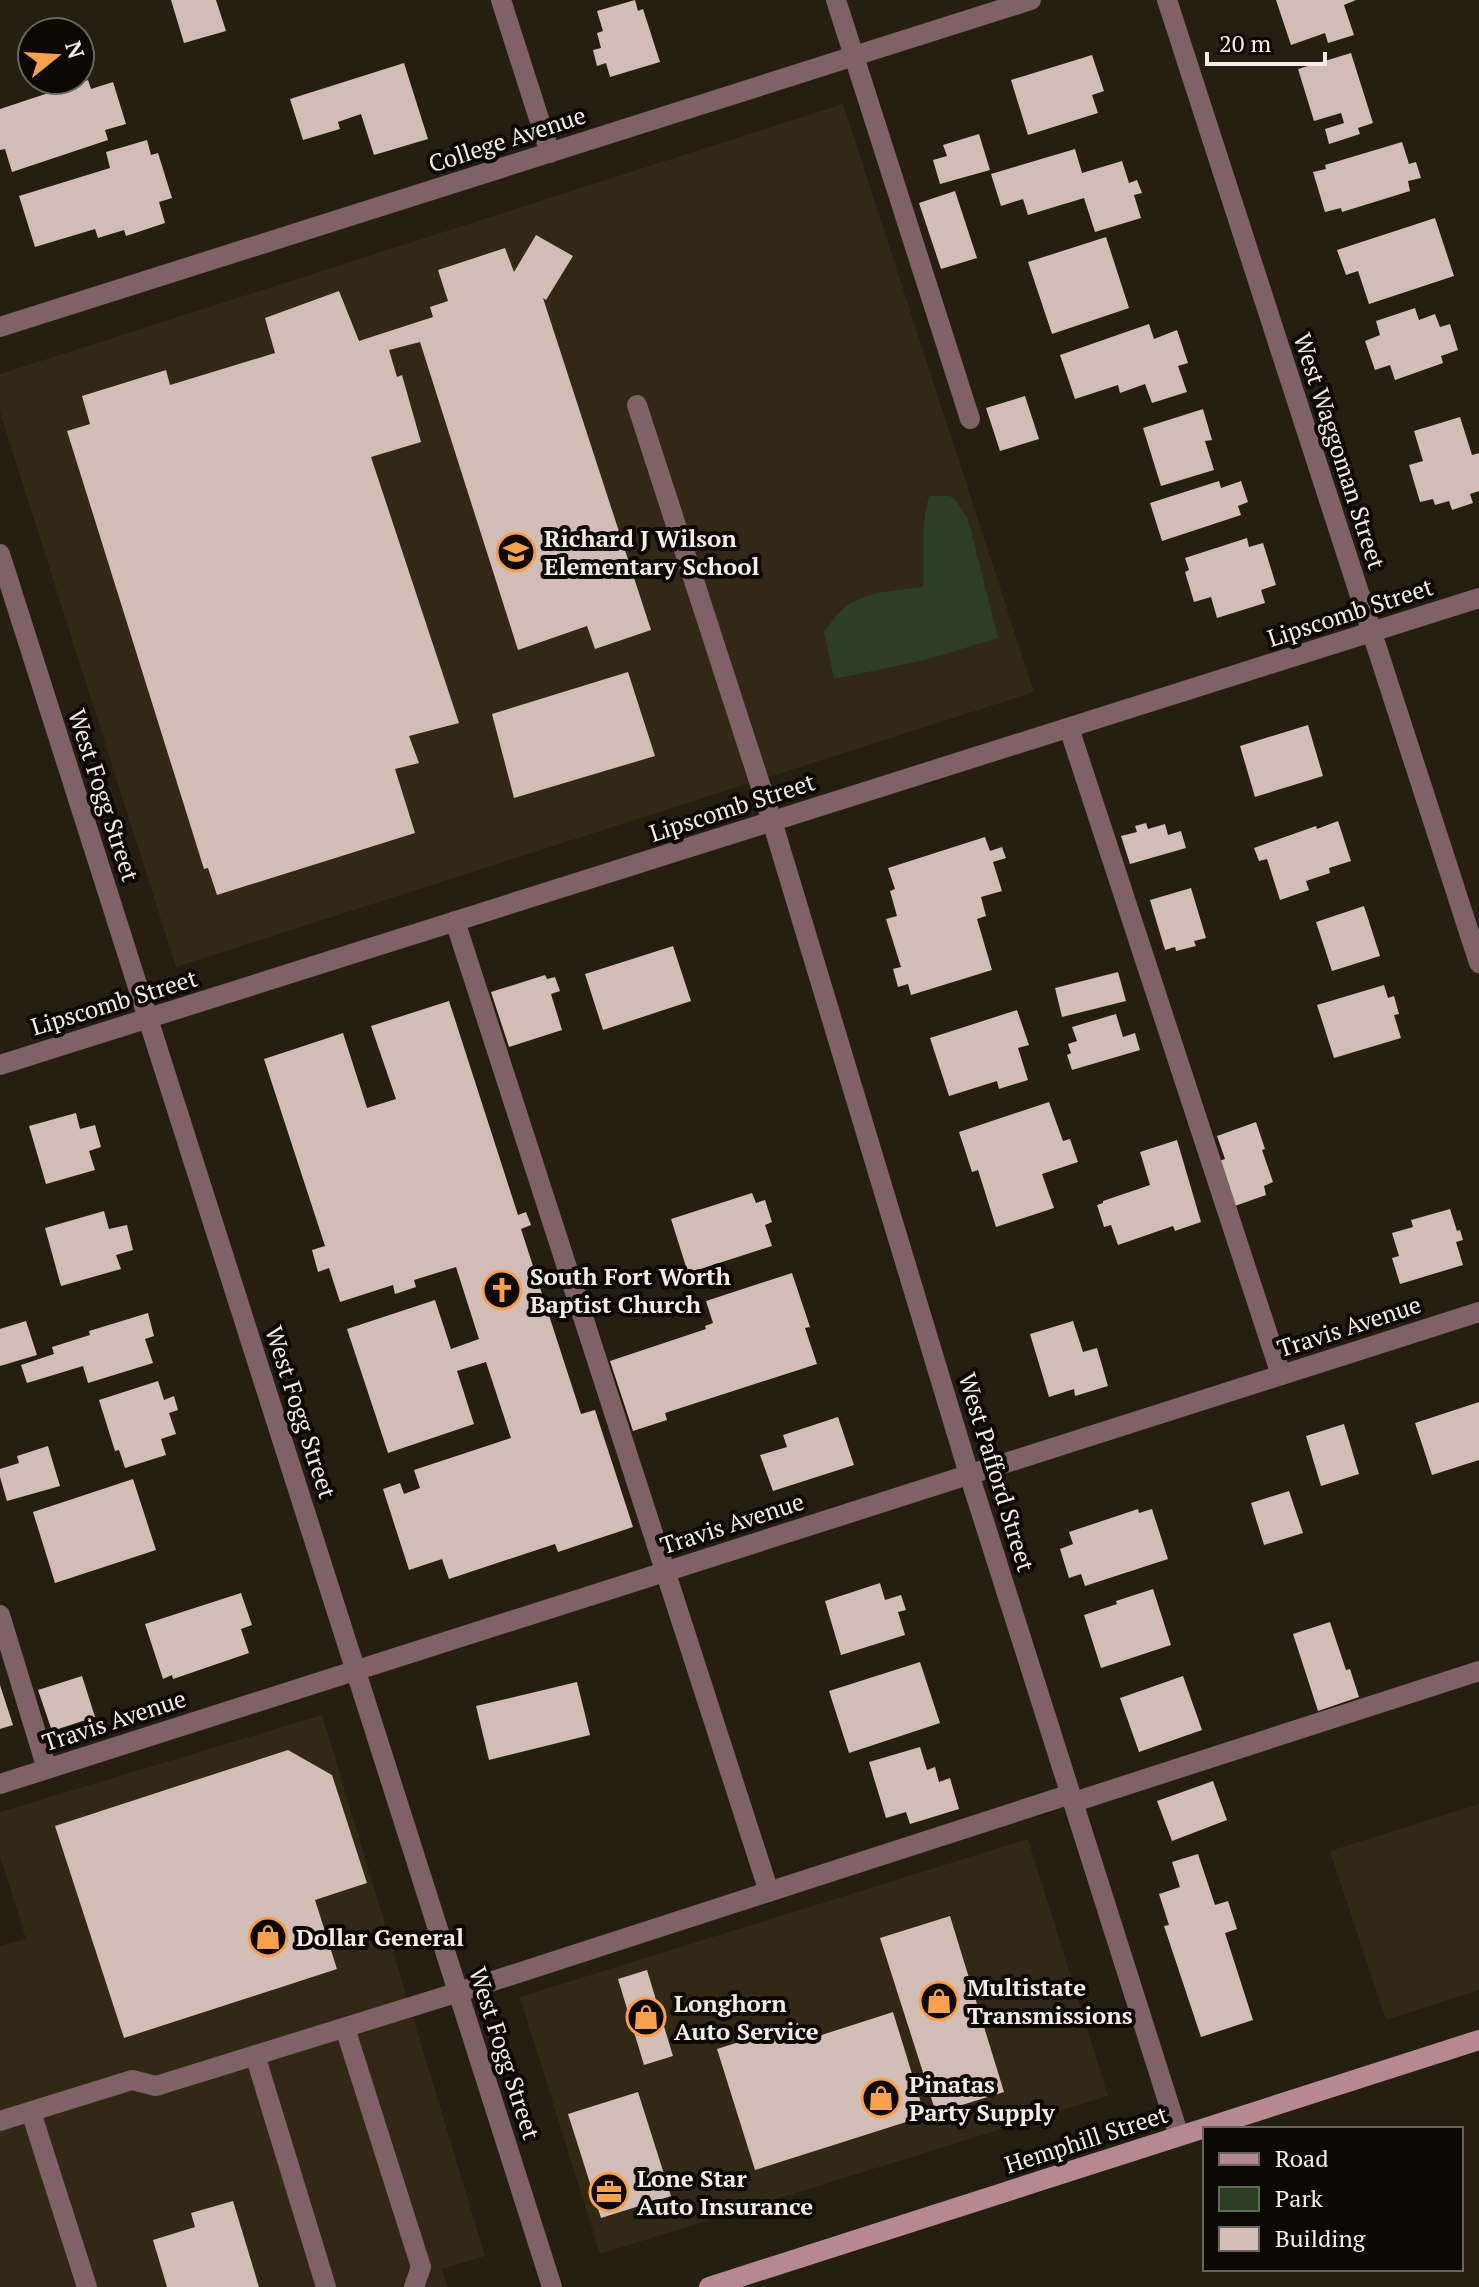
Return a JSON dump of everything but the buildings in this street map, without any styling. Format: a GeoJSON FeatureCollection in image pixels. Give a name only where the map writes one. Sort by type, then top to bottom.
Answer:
{"type":"FeatureCollection","features":[{"type":"Feature","properties":{"kind":"main road","name":"Hemphill Street"},"geometry":{"type":"LineString","coordinates":[[1207,2127],[1479,2040]]}},
{"type":"Feature","properties":{"kind":"main road","name":"Hemphill Street"},"geometry":{"type":"LineString","coordinates":[[709,2287],[1203,2128]]}},
{"type":"Feature","properties":{"kind":"street"},"geometry":{"type":"LineString","coordinates":[[501,0],[550,153]]}},
{"type":"Feature","properties":{"kind":"street"},"geometry":{"type":"LineString","coordinates":[[836,0],[970,419]]}},
{"type":"Feature","properties":{"kind":"street","name":"College Avenue"},"geometry":{"type":"LineString","coordinates":[[0,327],[1031,0]]}},
{"type":"Feature","properties":{"kind":"street","name":"West Waggoman Street"},"geometry":{"type":"LineString","coordinates":[[1167,0],[1479,963]]}},
{"type":"Feature","properties":{"kind":"street","name":"West Pafford Street"},"geometry":{"type":"LineString","coordinates":[[637,405],[772,821],[969,1474],[1179,2136]]}},
{"type":"Feature","properties":{"kind":"street","name":"West Fogg Street"},"geometry":{"type":"LineString","coordinates":[[0,554],[552,2287]]}},
{"type":"Feature","properties":{"kind":"street","name":"Lipscomb Street"},"geometry":{"type":"LineString","coordinates":[[0,1065],[1479,598]]}},
{"type":"Feature","properties":{"kind":"street"},"geometry":{"type":"LineString","coordinates":[[1069,728],[1281,1375]]}},
{"type":"Feature","properties":{"kind":"street"},"geometry":{"type":"LineString","coordinates":[[455,921],[769,1892]]}},
{"type":"Feature","properties":{"kind":"street","name":"Travis Avenue"},"geometry":{"type":"LineString","coordinates":[[0,1784],[1479,1312]]}},
{"type":"Feature","properties":{"kind":"street"},"geometry":{"type":"LineString","coordinates":[[0,1615],[47,1769]]}},
{"type":"Feature","properties":{"kind":"street"},"geometry":{"type":"LineString","coordinates":[[0,2121],[132,2080],[156,2086],[1479,1671]]}},
{"type":"Feature","properties":{"kind":"street"},"geometry":{"type":"LineString","coordinates":[[345,2028],[421,2267],[414,2287]]}},
{"type":"Feature","properties":{"kind":"street"},"geometry":{"type":"LineString","coordinates":[[255,2055],[326,2287]]}},
{"type":"Feature","properties":{"kind":"street"},"geometry":{"type":"LineString","coordinates":[[31,2112],[87,2287]]}},
{"type":"Feature","properties":{"kind":"shaded area","name":"Richard J Wilson Elementary School"},"geometry":{"type":"Polygon","coordinates":[[[843,104],[1034,692],[176,967],[0,412],[0,374],[843,104]]]}},
{"type":"Feature","properties":{"kind":"shaded area"},"geometry":{"type":"Polygon","coordinates":[[[322,1715],[485,2256],[442,2269],[448,2287],[0,2287],[0,1946],[26,1939],[0,1855],[0,1812],[322,1715]]]}},
{"type":"Feature","properties":{"kind":"shaded area"},"geometry":{"type":"Polygon","coordinates":[[[1479,1804],[1479,1990],[1386,2020],[1330,1851],[1479,1804]]]}},
{"type":"Feature","properties":{"kind":"shaded area"},"geometry":{"type":"Polygon","coordinates":[[[1028,1839],[1108,2096],[600,2254],[520,1997],[1028,1839]]]}},
{"type":"Feature","properties":{"kind":"green space"},"geometry":{"type":"Polygon","coordinates":[[[930,496],[954,498],[968,519],[998,638],[925,660],[834,679],[824,632],[838,613],[861,598],[923,587],[924,526],[930,496]]]}},
{"type":"Feature","properties":{"kind":"place","name":"Richard J Wilson Elementary School"},"geometry":{"type":"Point","coordinates":[516,552]}},
{"type":"Feature","properties":{"kind":"place","name":"South Fort Worth Baptist Church"},"geometry":{"type":"Point","coordinates":[502,1290]}},
{"type":"Feature","properties":{"kind":"place","name":"Dollar General"},"geometry":{"type":"Point","coordinates":[268,1937]}},
{"type":"Feature","properties":{"kind":"place","name":"Multistate Transmissions"},"geometry":{"type":"Point","coordinates":[939,2001]}},
{"type":"Feature","properties":{"kind":"place","name":"Longhorn Auto Service"},"geometry":{"type":"Point","coordinates":[646,2017]}},
{"type":"Feature","properties":{"kind":"place","name":"Pinatas Party Supply"},"geometry":{"type":"Point","coordinates":[881,2098]}},
{"type":"Feature","properties":{"kind":"place","name":"Lone Star Auto Insurance"},"geometry":{"type":"Point","coordinates":[609,2192]}}]}
